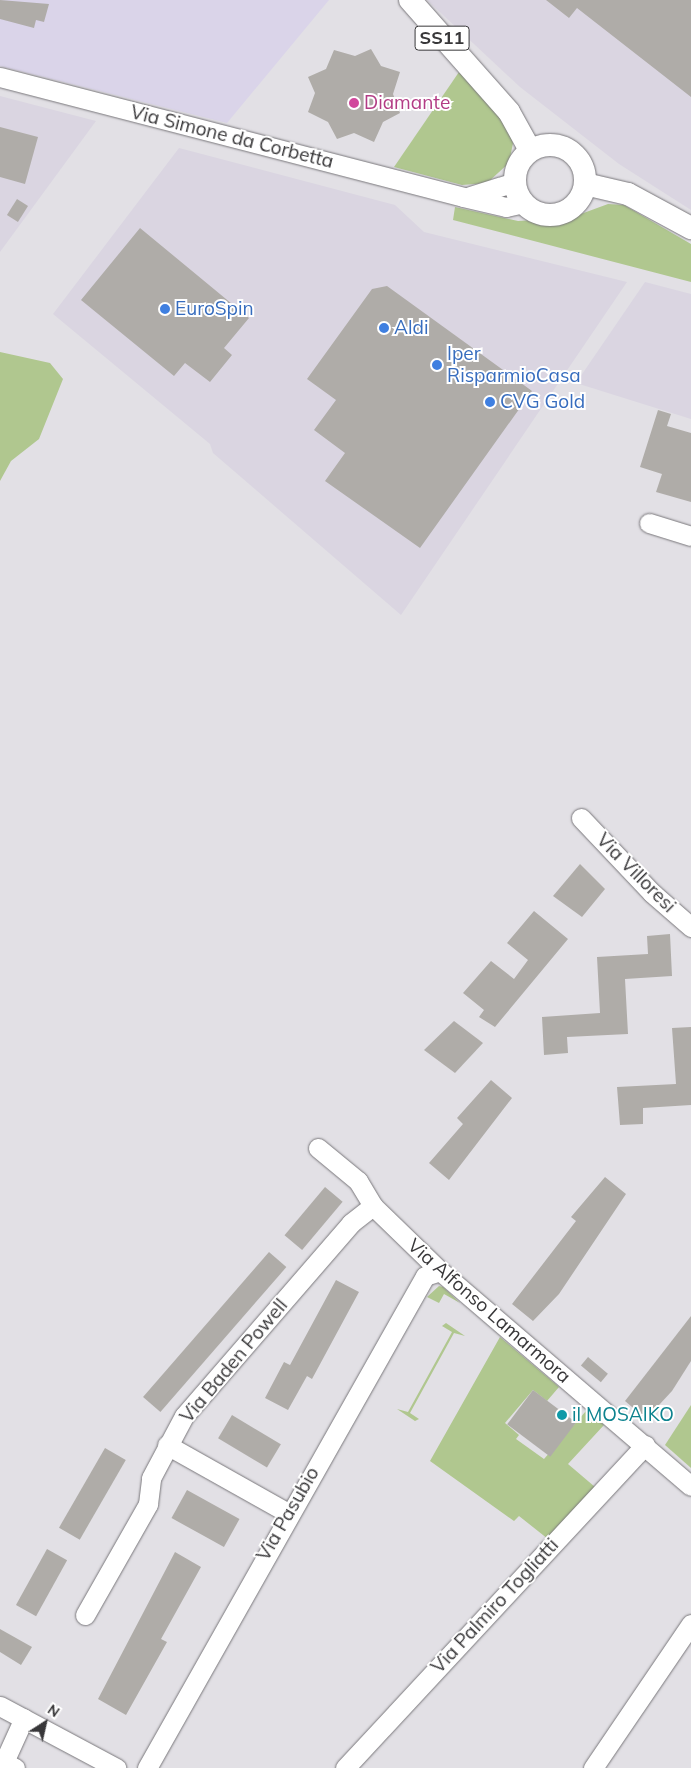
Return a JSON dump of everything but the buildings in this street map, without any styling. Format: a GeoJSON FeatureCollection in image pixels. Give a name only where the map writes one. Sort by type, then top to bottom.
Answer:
{"type":"FeatureCollection","features":[{"type":"Feature","properties":{"kind":"main road","name":"SS11"},"geometry":{"type":"LineString","coordinates":[[410,0],[509,112],[530,150]]}},
{"type":"Feature","properties":{"kind":"main road"},"geometry":{"type":"LineString","coordinates":[[547,145],[564,147],[581,162],[585,184],[578,200],[566,212],[543,214],[524,203],[515,182],[518,164],[530,150],[547,145]]}},
{"type":"Feature","properties":{"kind":"main road"},"geometry":{"type":"LineString","coordinates":[[585,184],[628,194],[683,223]]}},
{"type":"Feature","properties":{"kind":"street","name":"Via Simone da Corbetta"},"geometry":{"type":"LineString","coordinates":[[0,77],[464,197],[506,206],[524,203]]}},
{"type":"Feature","properties":{"kind":"street"},"geometry":{"type":"LineString","coordinates":[[464,197],[515,182]]}},
{"type":"Feature","properties":{"kind":"street"},"geometry":{"type":"LineString","coordinates":[[649,523],[691,536]]}},
{"type":"Feature","properties":{"kind":"street","name":"Via Villoresi"},"geometry":{"type":"LineString","coordinates":[[581,818],[652,893],[691,927]]}},
{"type":"Feature","properties":{"kind":"street","name":"Via Alfonso Lamarmora"},"geometry":{"type":"LineString","coordinates":[[318,1148],[358,1180],[372,1206],[440,1271],[691,1486]]}},
{"type":"Feature","properties":{"kind":"street","name":"Via Baden Powell"},"geometry":{"type":"LineString","coordinates":[[85,1615],[148,1504],[151,1478],[184,1416],[351,1223],[372,1206]]}},
{"type":"Feature","properties":{"kind":"street","name":"Via Pasubio"},"geometry":{"type":"LineString","coordinates":[[147,1768],[288,1513],[426,1276],[440,1271]]}},
{"type":"Feature","properties":{"kind":"street"},"geometry":{"type":"LineString","coordinates":[[167,1445],[288,1513]]}},
{"type":"Feature","properties":{"kind":"street","name":"Via Palmiro Togliatti"},"geometry":{"type":"LineString","coordinates":[[345,1768],[645,1445]]}},
{"type":"Feature","properties":{"kind":"street"},"geometry":{"type":"LineString","coordinates":[[602,1764],[691,1624]]}},
{"type":"Feature","properties":{"kind":"street"},"geometry":{"type":"LineString","coordinates":[[0,1706],[116,1768]]}},
{"type":"Feature","properties":{"kind":"street"},"geometry":{"type":"LineString","coordinates":[[14,1768],[4,1762],[24,1718]]}},
{"type":"Feature","properties":{"kind":"shaded area"},"geometry":{"type":"Polygon","coordinates":[[[0,0],[329,0],[227,123],[0,66],[0,0]]]}},
{"type":"Feature","properties":{"kind":"shaded area"},"geometry":{"type":"Polygon","coordinates":[[[427,0],[691,0],[691,210],[619,164],[520,87],[427,0]]]}},
{"type":"Feature","properties":{"kind":"shaded area"},"geometry":{"type":"Polygon","coordinates":[[[0,96],[96,121],[0,252],[0,96]]]}},
{"type":"Feature","properties":{"kind":"shaded area"},"geometry":{"type":"Polygon","coordinates":[[[179,148],[395,205],[424,232],[627,282],[401,615],[213,453],[210,444],[53,314],[179,148]]]}},
{"type":"Feature","properties":{"kind":"shaded area"},"geometry":{"type":"Polygon","coordinates":[[[645,282],[691,294],[691,419],[576,383],[645,282]]]}},
{"type":"Feature","properties":{"kind":"green space"},"geometry":{"type":"Polygon","coordinates":[[[459,72],[505,119],[513,143],[509,163],[487,183],[462,185],[394,167],[459,72]]]}},
{"type":"Feature","properties":{"kind":"green space"},"geometry":{"type":"Polygon","coordinates":[[[608,204],[624,205],[691,244],[691,282],[453,220],[455,207],[518,221],[570,218],[608,204]]]}},
{"type":"Feature","properties":{"kind":"green space"},"geometry":{"type":"Polygon","coordinates":[[[0,352],[50,363],[63,379],[39,439],[11,461],[0,481],[0,352]]]}},
{"type":"Feature","properties":{"kind":"green space"},"geometry":{"type":"Polygon","coordinates":[[[439,1286],[443,1287],[460,1303],[444,1294],[439,1303],[427,1297],[439,1286]]]}},
{"type":"Feature","properties":{"kind":"green space"},"geometry":{"type":"Polygon","coordinates":[[[446,1323],[465,1336],[454,1333],[410,1413],[419,1419],[415,1421],[397,1409],[408,1412],[452,1332],[442,1326],[446,1323]]]}},
{"type":"Feature","properties":{"kind":"green space"},"geometry":{"type":"Polygon","coordinates":[[[500,1337],[559,1387],[547,1401],[533,1390],[505,1423],[519,1435],[516,1439],[544,1459],[586,1411],[604,1425],[568,1464],[595,1487],[548,1539],[519,1516],[514,1521],[430,1461],[500,1337]]]}},
{"type":"Feature","properties":{"kind":"green space"},"geometry":{"type":"Polygon","coordinates":[[[691,1405],[691,1468],[665,1445],[691,1405]]]}},
{"type":"Feature","properties":{"kind":"place","name":"Diamante"},"geometry":{"type":"Point","coordinates":[354,103]}},
{"type":"Feature","properties":{"kind":"place","name":"EuroSpin"},"geometry":{"type":"Point","coordinates":[165,309]}},
{"type":"Feature","properties":{"kind":"place","name":"Aldi"},"geometry":{"type":"Point","coordinates":[384,328]}},
{"type":"Feature","properties":{"kind":"place","name":"Iper RisparmioCasa"},"geometry":{"type":"Point","coordinates":[437,365]}},
{"type":"Feature","properties":{"kind":"place","name":"CVG Gold"},"geometry":{"type":"Point","coordinates":[490,402]}},
{"type":"Feature","properties":{"kind":"place","name":"il MOSAIKO"},"geometry":{"type":"Point","coordinates":[562,1415]}}]}
